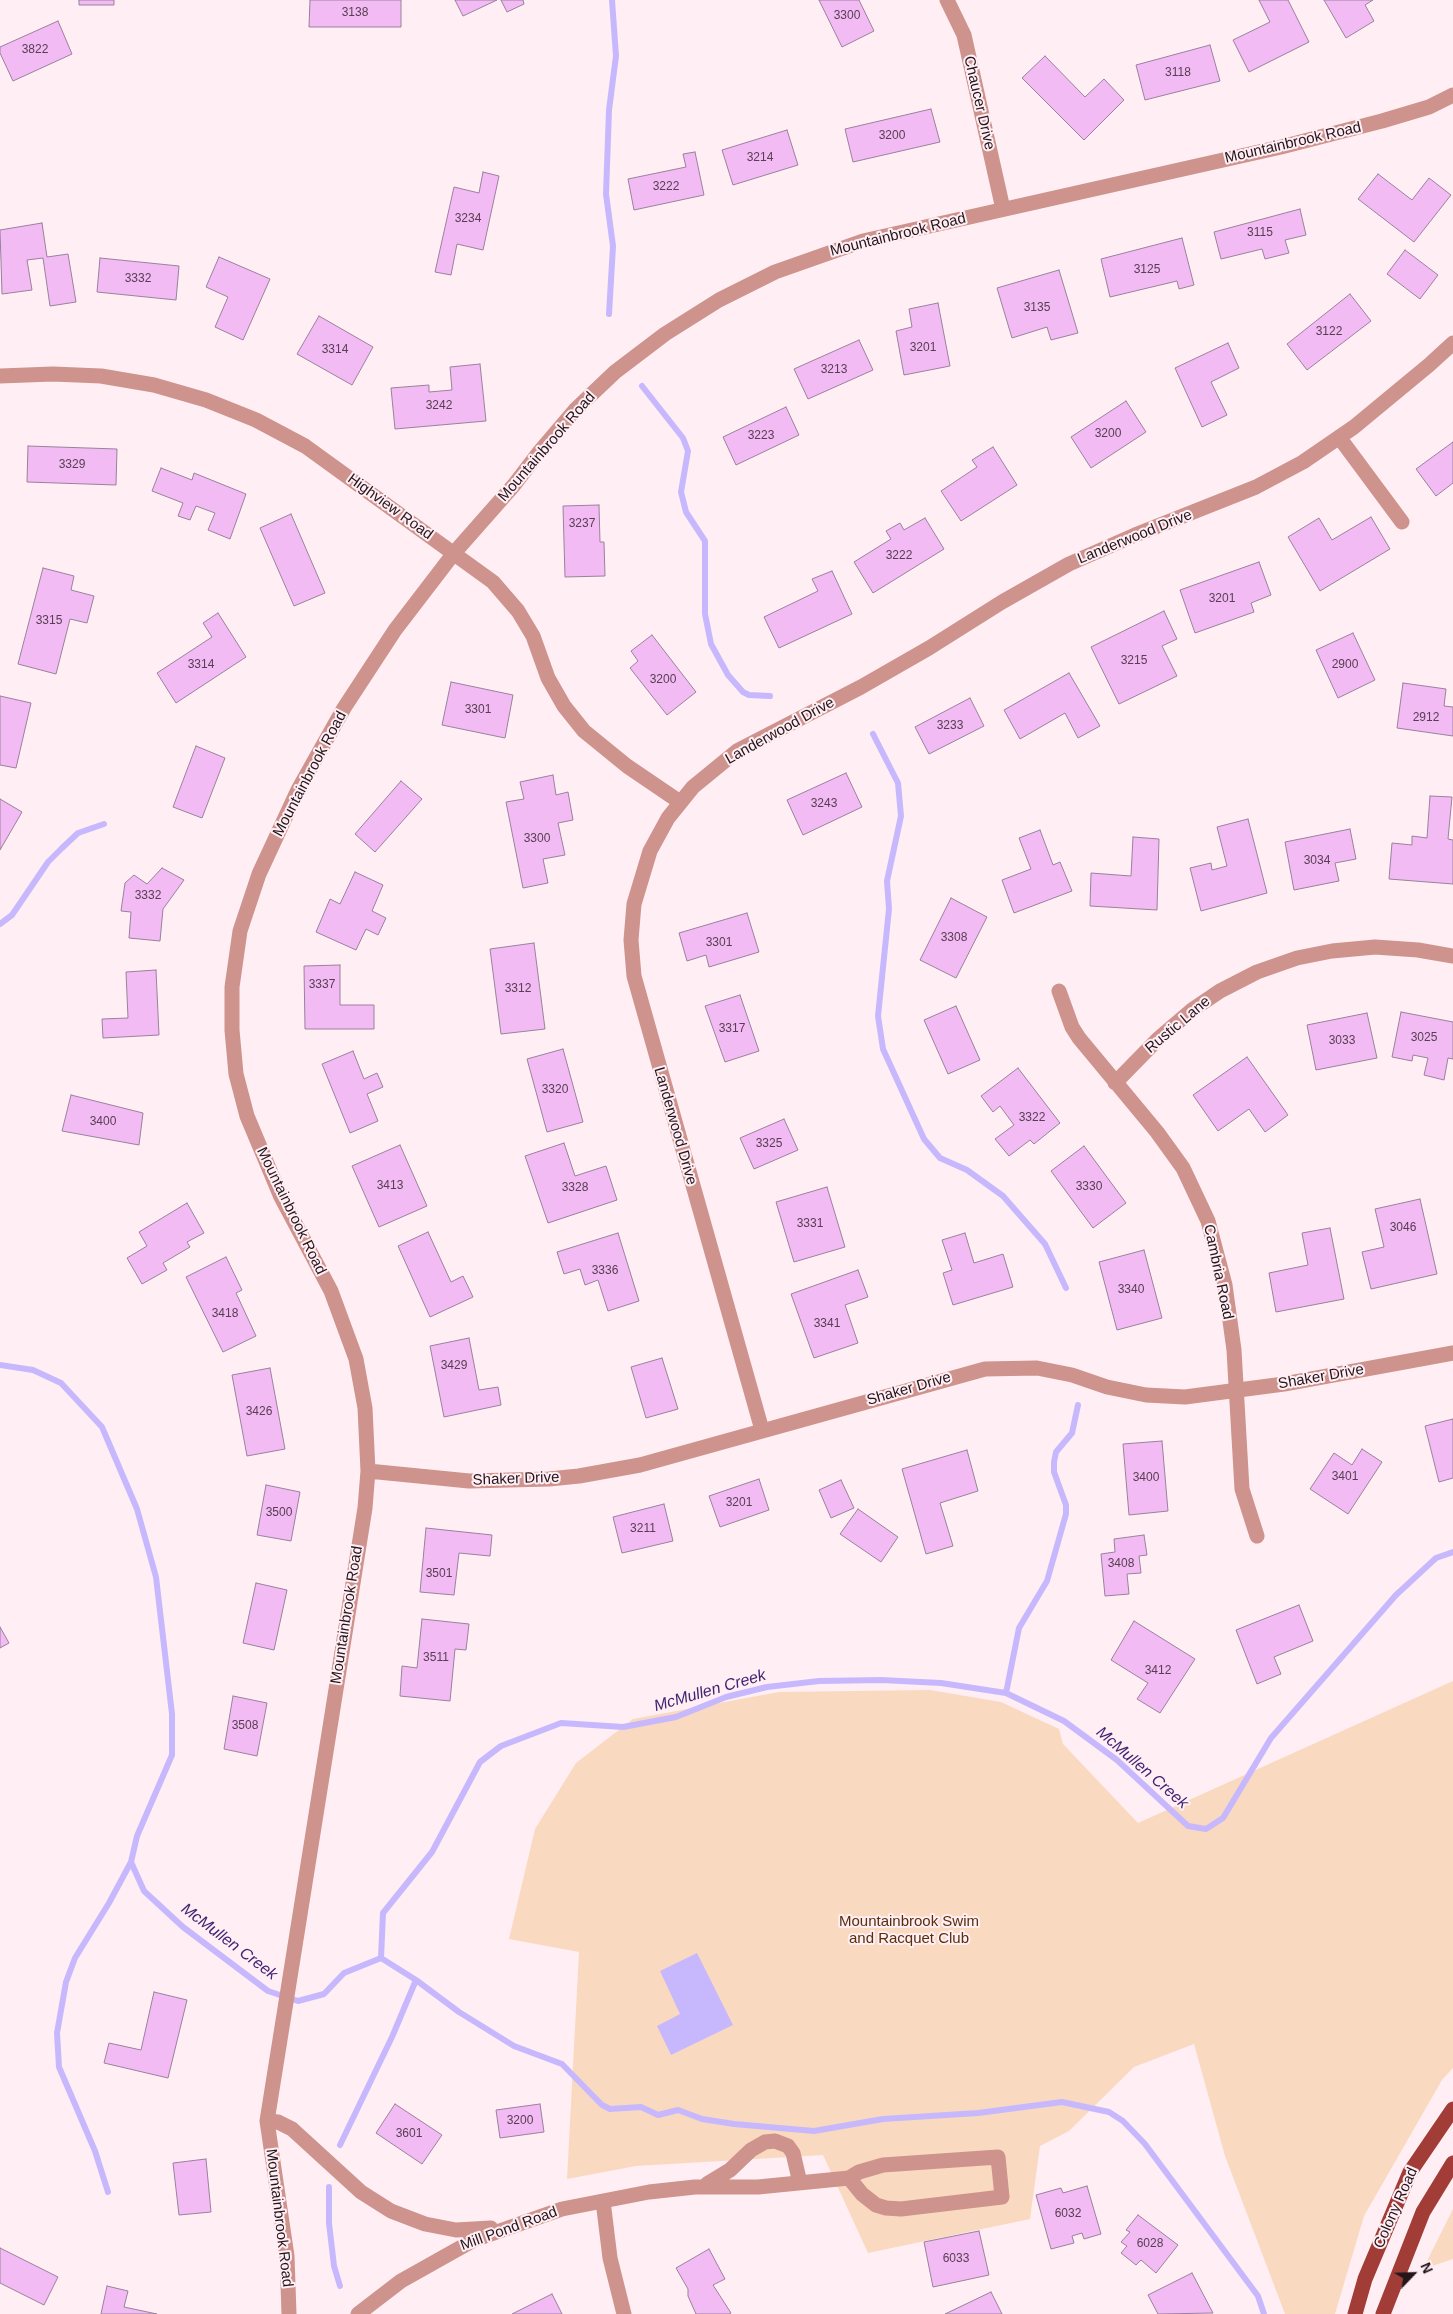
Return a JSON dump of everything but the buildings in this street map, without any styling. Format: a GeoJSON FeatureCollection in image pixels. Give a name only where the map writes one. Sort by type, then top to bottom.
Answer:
{"type":"FeatureCollection","features":[{"type":"Feature","properties":{"kind":"main road","name":"Colony Road"},"geometry":{"type":"LineString","coordinates":[[1355,2314],[1365,2279],[1410,2172],[1453,2109]]}},
{"type":"Feature","properties":{"kind":"main road","name":"Colony Road"},"geometry":{"type":"LineString","coordinates":[[1383,2314],[1423,2212],[1453,2164]]}},
{"type":"Feature","properties":{"kind":"street","name":"Chaucer Drive"},"geometry":{"type":"LineString","coordinates":[[946,0],[964,35],[1003,209]]}},
{"type":"Feature","properties":{"kind":"street","name":"Mountainbrook Road"},"geometry":{"type":"LineString","coordinates":[[289,2314],[287,2256],[267,2122],[280,2029],[365,1508],[368,1471],[365,1408],[356,1359],[334,1298],[281,1198],[247,1116],[236,1074],[232,1030],[233,979],[240,931],[259,874],[298,790],[344,708],[395,630],[454,554],[514,485],[575,410],[615,372],[672,329],[719,300],[803,260],[863,241],[1373,124],[1428,107],[1453,95]]}},
{"type":"Feature","properties":{"kind":"street","name":"Landerwood Drive"},"geometry":{"type":"LineString","coordinates":[[762,1430],[634,976],[631,940],[634,904],[643,869],[668,818],[680,802],[715,768],[738,751],[862,687],[1002,602],[1069,564],[1135,534],[1256,487],[1303,462],[1339,437],[1430,365],[1453,343]]}},
{"type":"Feature","properties":{"kind":"street","name":"Highview Road"},"geometry":{"type":"LineString","coordinates":[[0,376],[52,374],[101,376],[154,385],[214,403],[256,420],[305,446],[493,582],[518,610],[533,636],[548,678],[564,706],[584,731],[627,766],[680,802]]}},
{"type":"Feature","properties":{"kind":"street"},"geometry":{"type":"LineString","coordinates":[[1339,437],[1402,522]]}},
{"type":"Feature","properties":{"kind":"street","name":"Rustic Lane"},"geometry":{"type":"LineString","coordinates":[[1115,1083],[1158,1039],[1192,1010],[1220,991],[1257,972],[1332,951],[1375,947],[1418,950],[1453,956]]}},
{"type":"Feature","properties":{"kind":"street","name":"Cambria Road"},"geometry":{"type":"LineString","coordinates":[[1060,991],[1072,1027],[1115,1083],[1157,1132],[1183,1168],[1208,1222],[1225,1285],[1237,1391],[1242,1489],[1258,1536]]}},
{"type":"Feature","properties":{"kind":"street","name":"Shaker Drive"},"geometry":{"type":"LineString","coordinates":[[368,1471],[469,1481],[548,1479],[640,1465],[968,1372],[1002,1367],[1053,1371],[1146,1395],[1185,1398],[1237,1391],[1453,1353]]}},
{"type":"Feature","properties":{"kind":"street","name":"Mountainbrook Road"},"geometry":{"type":"LineString","coordinates":[[267,2122],[278,2122],[292,2129],[361,2192],[400,2214],[425,2224],[456,2230],[486,2230],[518,2223]]}},
{"type":"Feature","properties":{"kind":"street"},"geometry":{"type":"LineString","coordinates":[[703,2186],[730,2170],[751,2150],[771,2141],[788,2146],[796,2163],[800,2183]]}},
{"type":"Feature","properties":{"kind":"street","name":"Mill Pond Road"},"geometry":{"type":"LineString","coordinates":[[358,2314],[401,2281],[450,2251],[518,2223],[562,2209],[649,2192],[703,2186],[758,2187],[800,2183],[849,2178],[859,2172],[883,2165],[998,2157],[1002,2197],[910,2208],[886,2208],[876,2204],[862,2194],[849,2178]]}},
{"type":"Feature","properties":{"kind":"street"},"geometry":{"type":"LineString","coordinates":[[603,2201],[610,2258],[624,2314]]}},
{"type":"Feature","properties":{"kind":"green space","name":"Mountainbrook Swim and Racquet Club"},"geometry":{"type":"Polygon","coordinates":[[[1453,1681],[1453,2068],[1442,2080],[1364,2216],[1335,2314],[1285,2314],[1225,2156],[1194,2044],[1134,2067],[1069,2131],[1040,2146],[1030,2219],[868,2253],[823,2155],[636,2166],[567,2179],[579,1952],[509,1939],[535,1829],[576,1763],[633,1719],[779,1692],[930,1690],[1001,1702],[1059,1729],[1063,1744],[1138,1823],[1453,1681]]]}},
{"type":"Feature","properties":{"kind":"green space"},"geometry":{"type":"Polygon","coordinates":[[[1453,2209],[1453,2259],[1423,2269],[1453,2209]]]}},
{"type":"Feature","properties":{"kind":"shaded area"},"geometry":{"type":"Polygon","coordinates":[[[697,1953],[733,2025],[671,2055],[657,2026],[680,2014],[660,1971],[697,1953]]]}},
{"type":"Feature","properties":{"kind":"waterway"},"geometry":{"type":"LineString","coordinates":[[609,314],[613,246],[606,194],[609,110],[616,56],[612,0]]}},
{"type":"Feature","properties":{"kind":"waterway"},"geometry":{"type":"LineString","coordinates":[[642,386],[683,438],[688,451],[681,492],[686,512],[705,541],[705,614],[711,644],[728,675],[743,692],[749,695],[770,696]]}},
{"type":"Feature","properties":{"kind":"waterway"},"geometry":{"type":"LineString","coordinates":[[873,734],[898,783],[901,816],[887,881],[889,909],[878,1016],[883,1049],[924,1139],[940,1158],[967,1170],[1003,1196],[1045,1244],[1066,1288]]}},
{"type":"Feature","properties":{"kind":"waterway"},"geometry":{"type":"LineString","coordinates":[[0,924],[12,915],[48,862],[62,848],[78,833],[104,824]]}},
{"type":"Feature","properties":{"kind":"waterway","name":"McMullen Creek"},"geometry":{"type":"LineString","coordinates":[[0,1365],[33,1370],[61,1383],[102,1427],[137,1509],[156,1577],[172,1714],[172,1755],[137,1836],[131,1862],[109,1903],[75,1958],[66,1982],[57,2033],[59,2067],[95,2151],[108,2192]]}},
{"type":"Feature","properties":{"kind":"waterway"},"geometry":{"type":"LineString","coordinates":[[1006,1693],[1019,1628],[1047,1581],[1066,1514],[1066,1505],[1054,1472],[1054,1462],[1056,1452],[1072,1433],[1078,1405]]}},
{"type":"Feature","properties":{"kind":"waterway","name":"McMullen Creek"},"geometry":{"type":"LineString","coordinates":[[381,1958],[383,1913],[432,1852],[480,1762],[501,1746],[561,1723],[623,1727],[676,1717],[726,1697],[767,1687],[819,1681],[881,1680],[941,1683],[1006,1693],[1064,1721],[1117,1760],[1188,1826],[1206,1829],[1223,1818],[1271,1738],[1396,1595],[1436,1558],[1453,1552]]}},
{"type":"Feature","properties":{"kind":"waterway","name":"McMullen Creek"},"geometry":{"type":"LineString","coordinates":[[131,1862],[144,1891],[183,1927],[268,1991],[298,2001],[324,1994],[344,1973],[381,1958]]}},
{"type":"Feature","properties":{"kind":"waterway"},"geometry":{"type":"LineString","coordinates":[[381,1958],[416,1980],[459,2012],[514,2046],[562,2064],[602,2105],[610,2109],[641,2107],[658,2115],[678,2110],[702,2119],[734,2124],[814,2131],[883,2119],[978,2113],[1062,2102],[1109,2112],[1123,2121],[1145,2144],[1258,2296],[1264,2314]]}},
{"type":"Feature","properties":{"kind":"waterway"},"geometry":{"type":"LineString","coordinates":[[340,2145],[392,2037],[416,1980]]}},
{"type":"Feature","properties":{"kind":"waterway"},"geometry":{"type":"LineString","coordinates":[[329,2187],[329,2223],[334,2266],[340,2286]]}}]}
